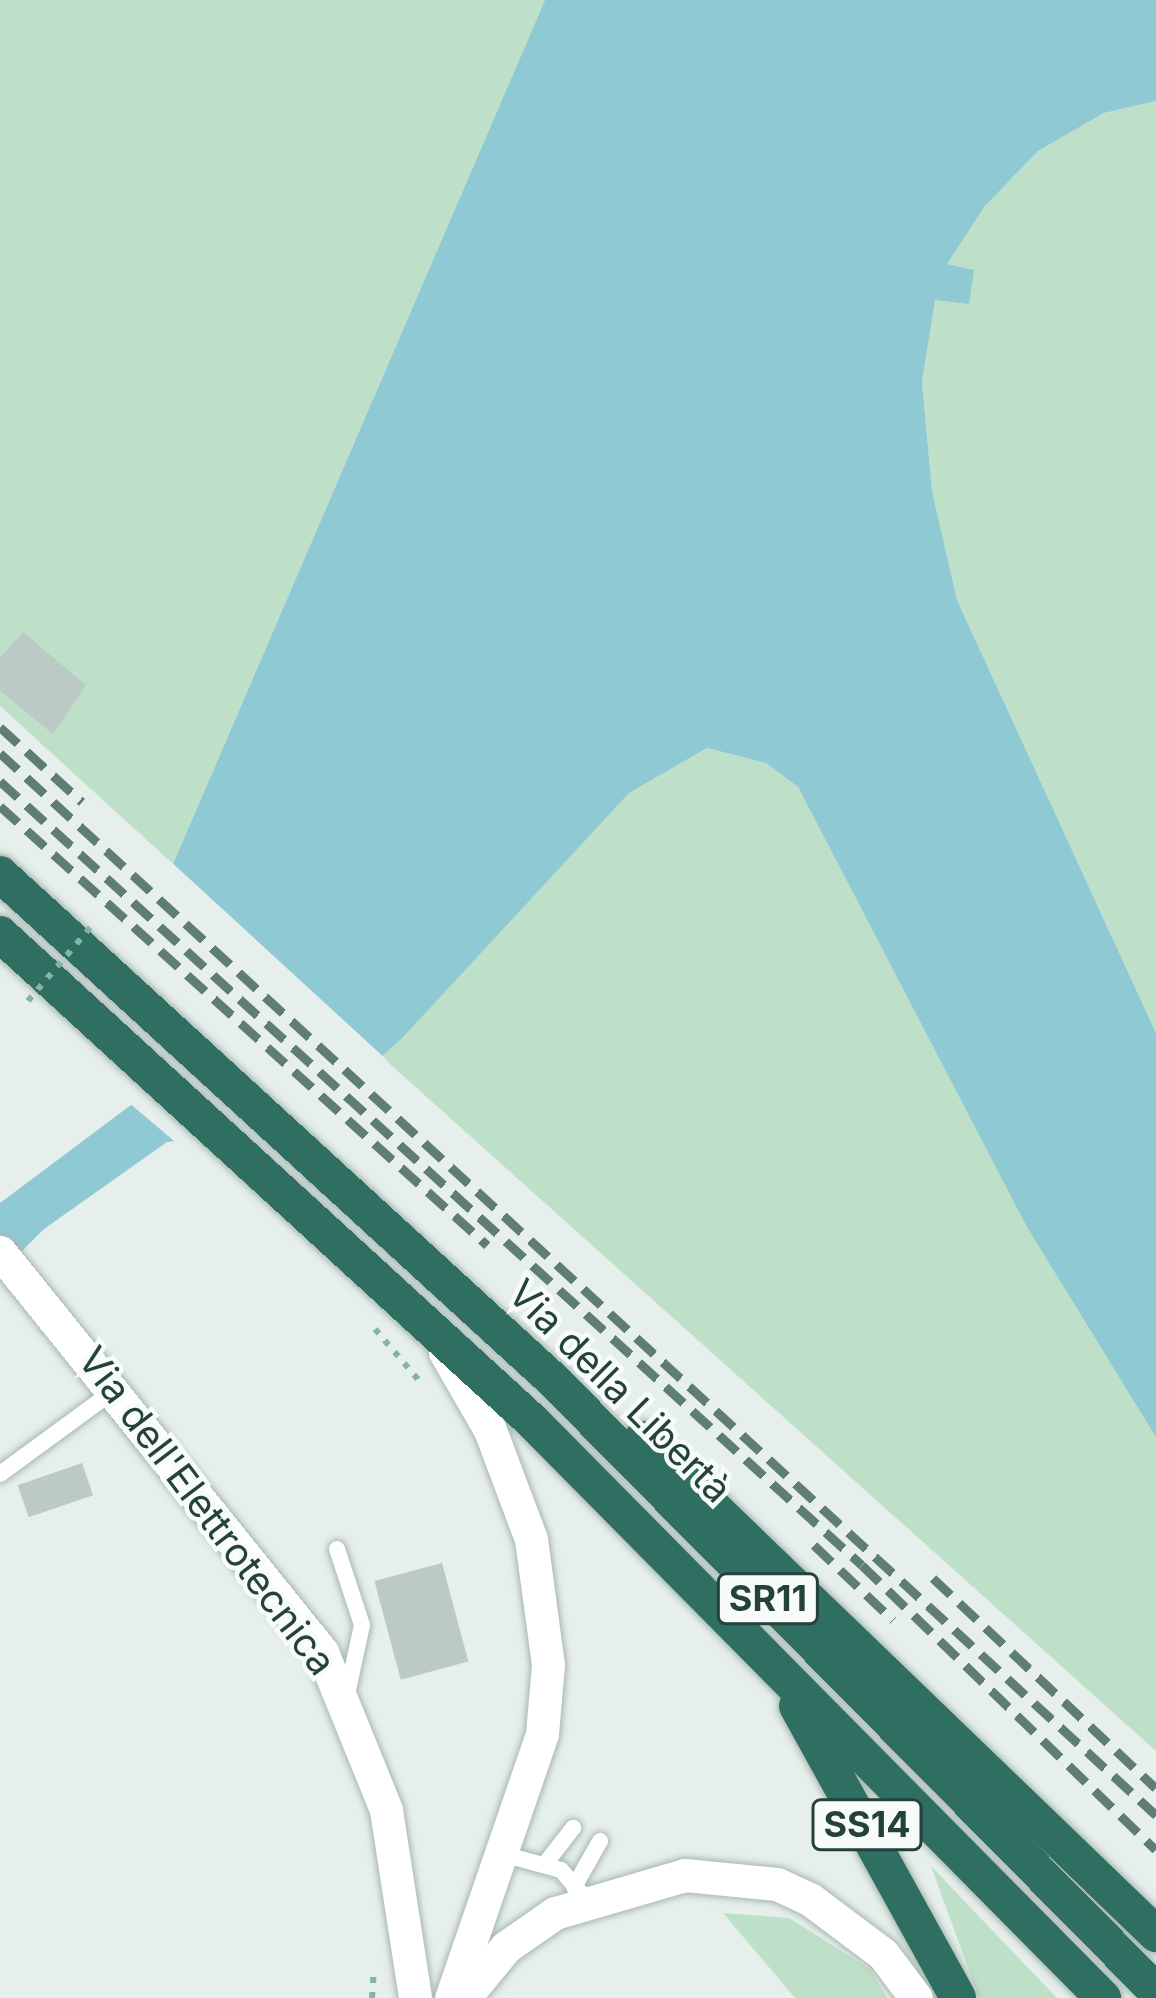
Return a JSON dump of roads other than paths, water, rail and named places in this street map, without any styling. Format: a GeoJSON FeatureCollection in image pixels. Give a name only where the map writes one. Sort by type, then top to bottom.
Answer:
{"type":"FeatureCollection","features":[{"type":"Feature","properties":{"kind":"highway","name":"Via della Libertà"},"geometry":{"type":"LineString","coordinates":[[0,874],[553,1380],[1156,1991]]}},
{"type":"Feature","properties":{"kind":"highway","name":"SR11"},"geometry":{"type":"LineString","coordinates":[[7,941],[403,1299],[767,1657],[1102,1998]]}},
{"type":"Feature","properties":{"kind":"highway"},"geometry":{"type":"LineString","coordinates":[[372,1213],[750,1537],[1156,1934]]}},
{"type":"Feature","properties":{"kind":"highway","name":"SS14"},"geometry":{"type":"LineString","coordinates":[[767,1657],[958,1998]]}},
{"type":"Feature","properties":{"kind":"street","name":"Via dell'Elettrotecnica"},"geometry":{"type":"LineString","coordinates":[[0,1252],[117,1388],[322,1652],[346,1699],[386,1810],[415,1998]]}},
{"type":"Feature","properties":{"kind":"street"},"geometry":{"type":"LineString","coordinates":[[403,1299],[490,1430],[545,1604],[542,1734],[506,1855],[451,1998]]}},
{"type":"Feature","properties":{"kind":"street"},"geometry":{"type":"LineString","coordinates":[[464,1998],[533,1926],[580,1893],[686,1875],[777,1884],[851,1925],[916,1998]]}},
{"type":"Feature","properties":{"kind":"street"},"geometry":{"type":"LineString","coordinates":[[490,1891],[533,1926]]}},
{"type":"Feature","properties":{"kind":"lane"},"geometry":{"type":"LineString","coordinates":[[0,1474],[117,1388]]}},
{"type":"Feature","properties":{"kind":"lane"},"geometry":{"type":"LineString","coordinates":[[337,1550],[362,1625],[346,1699]]}},
{"type":"Feature","properties":{"kind":"lane"},"geometry":{"type":"LineString","coordinates":[[545,1864],[572,1828]]}},
{"type":"Feature","properties":{"kind":"lane"},"geometry":{"type":"LineString","coordinates":[[506,1855],[545,1864],[580,1893],[600,1841]]}},
{"type":"Feature","properties":{"kind":"water"},"geometry":{"type":"Polygon","coordinates":[[[545,0],[1156,0],[1156,101],[1104,113],[1038,151],[985,206],[947,264],[974,270],[969,304],[935,300],[922,382],[932,491],[957,600],[1156,1033],[1156,1437],[1027,1227],[798,787],[766,763],[707,748],[629,793],[403,1037],[302,1128],[167,1142],[44,1229],[0,1273],[0,1203],[147,1093],[173,864],[545,0]]]}},
{"type":"Feature","properties":{"kind":"railway"},"geometry":{"type":"LineString","coordinates":[[0,727],[82,802]]}},
{"type":"Feature","properties":{"kind":"railway"},"geometry":{"type":"LineString","coordinates":[[0,753],[1156,1815]]}},
{"type":"Feature","properties":{"kind":"railway"},"geometry":{"type":"LineString","coordinates":[[0,781],[862,1565],[1156,1850]]}},
{"type":"Feature","properties":{"kind":"railway"},"geometry":{"type":"LineString","coordinates":[[0,806],[487,1245]]}},
{"type":"Feature","properties":{"kind":"railway"},"geometry":{"type":"LineString","coordinates":[[814,1545],[893,1620]]}},
{"type":"Feature","properties":{"kind":"railway"},"geometry":{"type":"LineString","coordinates":[[933,1578],[1156,1788]]}}]}
